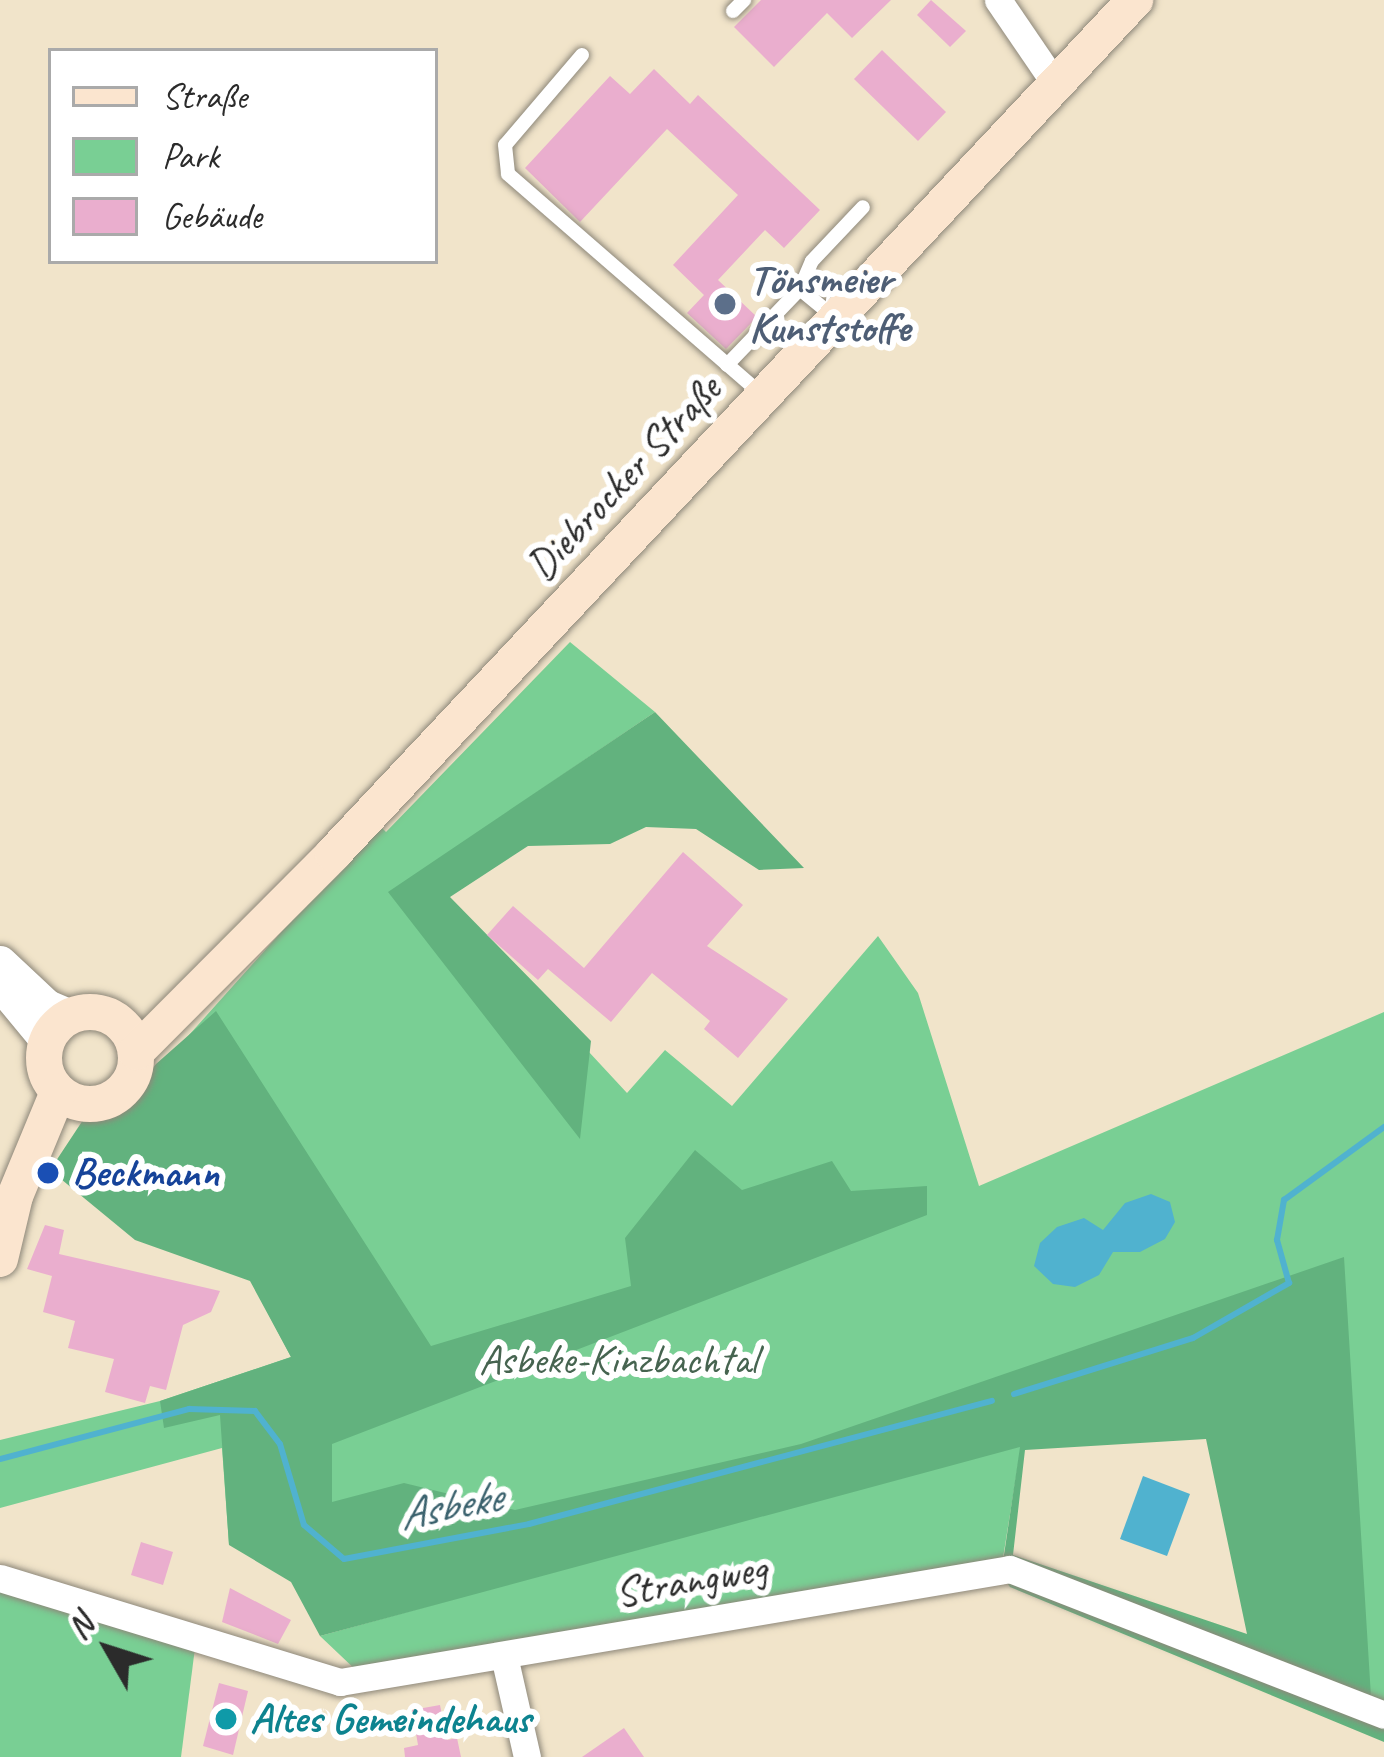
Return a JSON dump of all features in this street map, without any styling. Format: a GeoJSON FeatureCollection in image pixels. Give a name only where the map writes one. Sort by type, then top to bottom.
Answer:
{"type":"FeatureCollection","features":[{"type":"Feature","properties":{"kind":"main road","name":"Diebrocker Straße"},"geometry":{"type":"LineString","coordinates":[[128,1038],[225,962],[1135,0]]}},
{"type":"Feature","properties":{"kind":"main road"},"geometry":{"type":"LineString","coordinates":[[105,1014],[128,1038],[135,1070],[115,1097],[70,1098],[48,1077],[59,1029],[105,1014]]}},
{"type":"Feature","properties":{"kind":"main road"},"geometry":{"type":"LineString","coordinates":[[5,1242],[70,1098]]}},
{"type":"Feature","properties":{"kind":"street"},"geometry":{"type":"LineString","coordinates":[[998,0],[1056,85]]}},
{"type":"Feature","properties":{"kind":"street"},"geometry":{"type":"LineString","coordinates":[[0,962],[47,1006],[59,1029]]}},
{"type":"Feature","properties":{"kind":"street"},"geometry":{"type":"LineString","coordinates":[[0,985],[59,1029]]}},
{"type":"Feature","properties":{"kind":"street","name":"Strangweg"},"geometry":{"type":"LineString","coordinates":[[0,1578],[340,1682],[1010,1569],[1384,1715]]}},
{"type":"Feature","properties":{"kind":"street"},"geometry":{"type":"LineString","coordinates":[[504,1656],[527,1757]]}},
{"type":"Feature","properties":{"kind":"lane"},"geometry":{"type":"LineString","coordinates":[[582,56],[505,145],[508,174],[763,396]]}},
{"type":"Feature","properties":{"kind":"lane"},"geometry":{"type":"LineString","coordinates":[[728,365],[800,289],[812,261],[863,207]]}},
{"type":"Feature","properties":{"kind":"lane"},"geometry":{"type":"LineString","coordinates":[[800,289],[836,318]]}},
{"type":"Feature","properties":{"kind":"green space","name":"Asbeke-Kinzbachtal"},"geometry":{"type":"Polygon","coordinates":[[[570,642],[655,712],[421,871],[627,1093],[665,1050],[732,1106],[878,936],[918,993],[979,1186],[1384,1012],[1384,1705],[1254,1653],[1209,1434],[1021,1446],[1002,1564],[359,1673],[320,1636],[472,1594],[275,1541],[229,1545],[222,1448],[0,1508],[0,1440],[160,1401],[291,1357],[241,1262],[95,1140],[378,824],[386,832],[570,642]]]}},
{"type":"Feature","properties":{"kind":"green space"},"geometry":{"type":"Polygon","coordinates":[[[655,712],[804,868],[759,870],[696,829],[646,827],[610,844],[528,846],[450,897],[591,1041],[580,1139],[388,892],[655,712]]]}},
{"type":"Feature","properties":{"kind":"green space"},"geometry":{"type":"Polygon","coordinates":[[[216,1011],[431,1346],[631,1286],[625,1238],[695,1150],[742,1190],[832,1161],[851,1191],[927,1186],[927,1215],[332,1444],[332,1502],[404,1483],[515,1510],[801,1444],[1344,1257],[1371,1697],[1384,1703],[1384,1742],[1010,1587],[1001,1575],[1020,1447],[320,1636],[291,1582],[229,1545],[220,1415],[164,1428],[160,1401],[291,1357],[250,1281],[135,1240],[50,1170],[83,1120],[120,1111],[156,1064],[216,1011]],[[1206,1439],[1025,1450],[1013,1555],[1247,1634],[1206,1439]]]}},
{"type":"Feature","properties":{"kind":"green space"},"geometry":{"type":"Polygon","coordinates":[[[0,1589],[195,1648],[181,1757],[0,1757],[0,1589]]]}},
{"type":"Feature","properties":{"kind":"water"},"geometry":{"type":"Polygon","coordinates":[[[1151,1194],[1170,1202],[1175,1222],[1165,1239],[1140,1252],[1113,1252],[1099,1275],[1075,1287],[1053,1284],[1034,1266],[1040,1243],[1057,1227],[1084,1218],[1103,1230],[1125,1203],[1151,1194]]]}},
{"type":"Feature","properties":{"kind":"water"},"geometry":{"type":"Polygon","coordinates":[[[1143,1476],[1190,1494],[1167,1556],[1120,1539],[1143,1476]]]}},
{"type":"Feature","properties":{"kind":"building"},"geometry":{"type":"Polygon","coordinates":[[[761,0],[891,0],[852,38],[827,13],[774,67],[734,27],[761,0]]]}},
{"type":"Feature","properties":{"kind":"building"},"geometry":{"type":"Polygon","coordinates":[[[931,0],[966,31],[950,47],[917,15],[931,0]]]}},
{"type":"Feature","properties":{"kind":"building"},"geometry":{"type":"Polygon","coordinates":[[[882,50],[946,112],[918,141],[854,79],[882,50]]]}},
{"type":"Feature","properties":{"kind":"building"},"geometry":{"type":"Polygon","coordinates":[[[654,69],[690,104],[698,95],[820,210],[784,248],[765,230],[718,280],[757,317],[726,349],[687,313],[704,295],[673,265],[738,195],[667,129],[580,222],[525,168],[610,76],[630,94],[654,69]]]}},
{"type":"Feature","properties":{"kind":"building"},"geometry":{"type":"Polygon","coordinates":[[[683,852],[743,905],[707,946],[788,999],[738,1058],[704,1029],[710,1021],[652,973],[611,1022],[548,969],[538,980],[487,935],[513,906],[584,968],[683,852]]]}},
{"type":"Feature","properties":{"kind":"building"},"geometry":{"type":"Polygon","coordinates":[[[45,1225],[64,1230],[59,1254],[220,1291],[211,1312],[183,1325],[166,1390],[150,1386],[145,1403],[105,1392],[114,1359],[68,1348],[75,1321],[43,1312],[52,1276],[27,1269],[45,1225]]]}},
{"type":"Feature","properties":{"kind":"building"},"geometry":{"type":"Polygon","coordinates":[[[141,1542],[173,1552],[163,1585],[131,1575],[141,1542]]]}},
{"type":"Feature","properties":{"kind":"building"},"geometry":{"type":"Polygon","coordinates":[[[230,1588],[291,1620],[278,1644],[222,1622],[230,1588]]]}},
{"type":"Feature","properties":{"kind":"building","name":"Altes Gemeindehaus"},"geometry":{"type":"Polygon","coordinates":[[[219,1683],[248,1691],[233,1755],[203,1746],[219,1683]]]}},
{"type":"Feature","properties":{"kind":"building"},"geometry":{"type":"Polygon","coordinates":[[[440,1705],[447,1740],[457,1738],[461,1757],[405,1757],[404,1748],[418,1745],[412,1710],[440,1705]]]}},
{"type":"Feature","properties":{"kind":"building"},"geometry":{"type":"Polygon","coordinates":[[[624,1728],[644,1757],[582,1757],[624,1728]]]}},
{"type":"Feature","properties":{"kind":"waterway","name":"Asbeke"},"geometry":{"type":"LineString","coordinates":[[1014,1394],[1193,1338],[1289,1283],[1277,1240],[1284,1200],[1384,1127]]}},
{"type":"Feature","properties":{"kind":"waterway","name":"Asbeke"},"geometry":{"type":"LineString","coordinates":[[0,1459],[189,1409],[255,1411],[280,1444],[304,1525],[344,1559],[529,1524],[992,1401]]}},
{"type":"Feature","properties":{"kind":"place","name":"Tönsmeier Kunststoffe"},"geometry":{"type":"Point","coordinates":[725,304]}},
{"type":"Feature","properties":{"kind":"place","name":"Beckmann"},"geometry":{"type":"Point","coordinates":[48,1173]}},
{"type":"Feature","properties":{"kind":"place","name":"Altes Gemeindehaus"},"geometry":{"type":"Point","coordinates":[226,1719]}}]}
